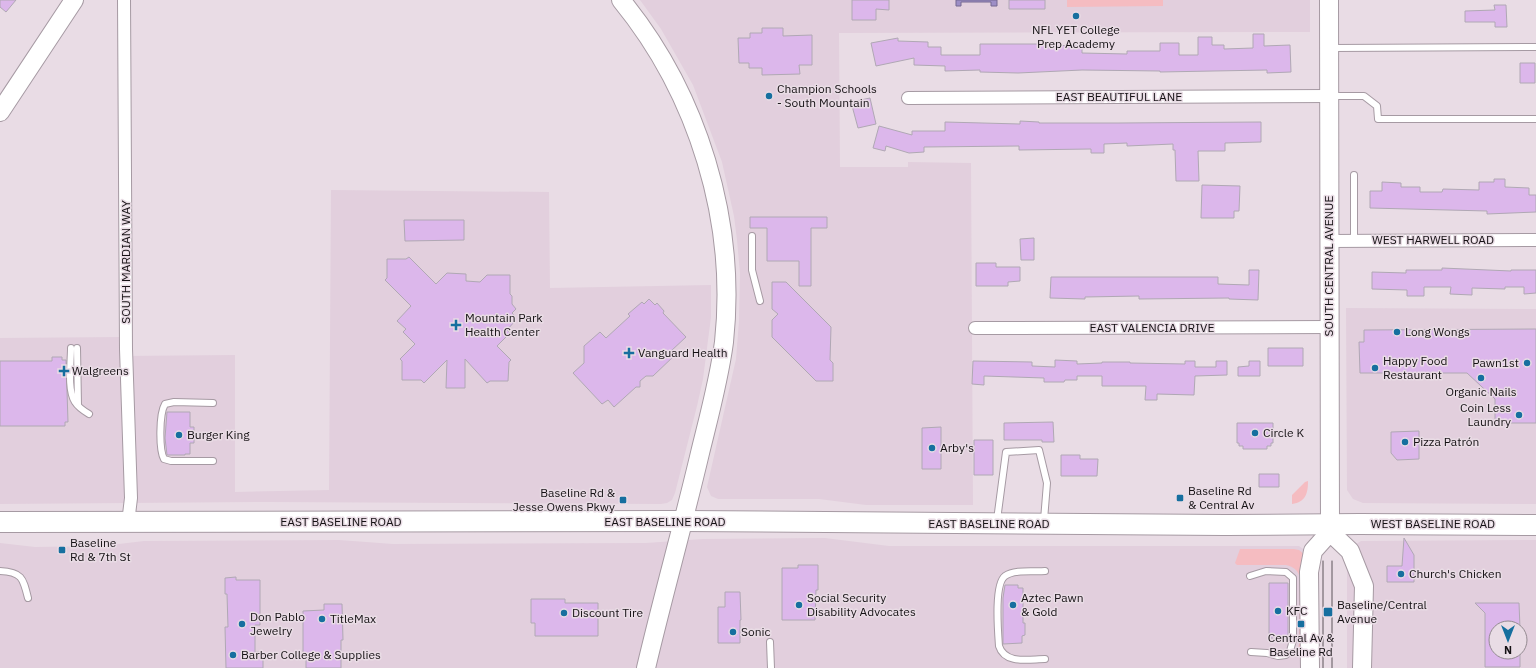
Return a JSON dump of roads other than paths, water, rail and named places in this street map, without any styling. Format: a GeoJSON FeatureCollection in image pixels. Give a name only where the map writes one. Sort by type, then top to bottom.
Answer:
{"type":"FeatureCollection","features":[{"type":"Feature","properties":{"kind":"main road"},"geometry":{"type":"LineString","coordinates":[[0,112],[74,0]]}},
{"type":"Feature","properties":{"kind":"main road"},"geometry":{"type":"LineString","coordinates":[[621,0],[639,22],[658,52],[692,118],[712,183],[723,246],[726,282],[724,343],[716,389],[646,668]]}},
{"type":"Feature","properties":{"kind":"main road","name":"SOUTH CENTRAL AVENUE"},"geometry":{"type":"LineString","coordinates":[[1329,0],[1330,528]]}},
{"type":"Feature","properties":{"kind":"main road","name":"EAST BASELINE ROAD"},"geometry":{"type":"LineString","coordinates":[[0,522],[683,521],[1330,528]]}},
{"type":"Feature","properties":{"kind":"main road","name":"WEST BASELINE ROAD"},"geometry":{"type":"LineString","coordinates":[[1330,528],[1536,525]]}},
{"type":"Feature","properties":{"kind":"main road"},"geometry":{"type":"LineString","coordinates":[[1310,668],[1309,572],[1313,552],[1330,528],[1350,552],[1364,586],[1362,668]]}},
{"type":"Feature","properties":{"kind":"street","name":"SOUTH MARDIAN WAY"},"geometry":{"type":"LineString","coordinates":[[124,0],[126,348],[131,498],[128,523]]}},
{"type":"Feature","properties":{"kind":"street","name":"EAST BEAUTIFUL LANE"},"geometry":{"type":"LineString","coordinates":[[908,98],[1329,96]]}},
{"type":"Feature","properties":{"kind":"street","name":"WEST HARWELL ROAD"},"geometry":{"type":"LineString","coordinates":[[1330,241],[1536,240]]}},
{"type":"Feature","properties":{"kind":"street","name":"EAST VALENCIA DRIVE"},"geometry":{"type":"LineString","coordinates":[[975,328],[1330,327]]}},
{"type":"Feature","properties":{"kind":"lane"},"geometry":{"type":"LineString","coordinates":[[1329,48],[1536,47]]}},
{"type":"Feature","properties":{"kind":"lane"},"geometry":{"type":"LineString","coordinates":[[1329,96],[1364,96],[1377,106],[1378,119],[1536,119]]}},
{"type":"Feature","properties":{"kind":"lane"},"geometry":{"type":"LineString","coordinates":[[1354,175],[1354,240]]}},
{"type":"Feature","properties":{"kind":"lane"},"geometry":{"type":"LineString","coordinates":[[752,236],[752,270],[760,301]]}},
{"type":"Feature","properties":{"kind":"lane"},"geometry":{"type":"LineString","coordinates":[[74,348],[71,391],[78,406],[89,414]]}},
{"type":"Feature","properties":{"kind":"lane"},"geometry":{"type":"LineString","coordinates":[[213,403],[174,402],[165,404],[161,416],[162,456],[167,460],[213,461]]}},
{"type":"Feature","properties":{"kind":"lane"},"geometry":{"type":"LineString","coordinates":[[997,524],[1006,452],[1039,450],[1047,483],[1044,524]]}},
{"type":"Feature","properties":{"kind":"lane"},"geometry":{"type":"LineString","coordinates":[[0,571],[16,573],[21,576],[28,598]]}},
{"type":"Feature","properties":{"kind":"lane"},"geometry":{"type":"LineString","coordinates":[[1045,571],[1017,572],[1005,576],[1000,582],[998,593],[998,646],[1000,652],[1010,659],[1046,659]]}},
{"type":"Feature","properties":{"kind":"lane"},"geometry":{"type":"LineString","coordinates":[[1250,576],[1266,571],[1286,572],[1293,578],[1293,640],[1290,651],[1286,655],[1278,656],[1267,653],[1251,652]]}},
{"type":"Feature","properties":{"kind":"lane"},"geometry":{"type":"LineString","coordinates":[[770,642],[771,668]]}},
{"type":"Feature","properties":{"kind":"tram line"},"geometry":{"type":"LineString","coordinates":[[1323,561],[1323,668]]}},
{"type":"Feature","properties":{"kind":"tram line"},"geometry":{"type":"LineString","coordinates":[[1332,561],[1332,668]]}},
{"type":"Feature","properties":{"kind":"place","name":"NFL YET College Prep Academy"},"geometry":{"type":"Point","coordinates":[1076,16]}},
{"type":"Feature","properties":{"kind":"place","name":"Champion Schools - South Mountain"},"geometry":{"type":"Point","coordinates":[769,96]}},
{"type":"Feature","properties":{"kind":"place","name":"Mountain Park Health Center"},"geometry":{"type":"Point","coordinates":[456,325]}},
{"type":"Feature","properties":{"kind":"place","name":"Long Wongs"},"geometry":{"type":"Point","coordinates":[1397,332]}},
{"type":"Feature","properties":{"kind":"place","name":"Vanguard Health"},"geometry":{"type":"Point","coordinates":[629,353]}},
{"type":"Feature","properties":{"kind":"place","name":"Pawn1st"},"geometry":{"type":"Point","coordinates":[1527,363]}},
{"type":"Feature","properties":{"kind":"place","name":"Happy Food Restaurant"},"geometry":{"type":"Point","coordinates":[1375,368]}},
{"type":"Feature","properties":{"kind":"place","name":"Walgreens"},"geometry":{"type":"Point","coordinates":[64,371]}},
{"type":"Feature","properties":{"kind":"place","name":"Organic Nails"},"geometry":{"type":"Point","coordinates":[1481,378]}},
{"type":"Feature","properties":{"kind":"place","name":"Coin Less Laundry"},"geometry":{"type":"Point","coordinates":[1519,415]}},
{"type":"Feature","properties":{"kind":"place","name":"Circle K"},"geometry":{"type":"Point","coordinates":[1255,433]}},
{"type":"Feature","properties":{"kind":"place","name":"Burger King"},"geometry":{"type":"Point","coordinates":[179,435]}},
{"type":"Feature","properties":{"kind":"place","name":"Pizza Patrón"},"geometry":{"type":"Point","coordinates":[1405,442]}},
{"type":"Feature","properties":{"kind":"place","name":"Arby's"},"geometry":{"type":"Point","coordinates":[932,448]}},
{"type":"Feature","properties":{"kind":"place","name":"Baseline Rd & Central Av"},"geometry":{"type":"Point","coordinates":[1180,498]}},
{"type":"Feature","properties":{"kind":"place","name":"Baseline Rd & Jesse Owens Pkwy"},"geometry":{"type":"Point","coordinates":[623,500]}},
{"type":"Feature","properties":{"kind":"place","name":"Baseline Rd & 7th St"},"geometry":{"type":"Point","coordinates":[62,550]}},
{"type":"Feature","properties":{"kind":"place","name":"Church's Chicken"},"geometry":{"type":"Point","coordinates":[1401,574]}},
{"type":"Feature","properties":{"kind":"place","name":"Social Security Disability Advocates"},"geometry":{"type":"Point","coordinates":[799,605]}},
{"type":"Feature","properties":{"kind":"place","name":"Aztec Pawn & Gold"},"geometry":{"type":"Point","coordinates":[1013,605]}},
{"type":"Feature","properties":{"kind":"place","name":"KFC"},"geometry":{"type":"Point","coordinates":[1278,611]}},
{"type":"Feature","properties":{"kind":"place","name":"Baseline/Central Avenue"},"geometry":{"type":"Point","coordinates":[1328,612]}},
{"type":"Feature","properties":{"kind":"place","name":"Discount Tire"},"geometry":{"type":"Point","coordinates":[564,613]}},
{"type":"Feature","properties":{"kind":"place","name":"TitleMax"},"geometry":{"type":"Point","coordinates":[322,619]}},
{"type":"Feature","properties":{"kind":"place","name":"Don Pablo Jewelry"},"geometry":{"type":"Point","coordinates":[242,624]}},
{"type":"Feature","properties":{"kind":"place","name":"Central Av & Baseline Rd"},"geometry":{"type":"Point","coordinates":[1301,624]}},
{"type":"Feature","properties":{"kind":"place","name":"Sonic"},"geometry":{"type":"Point","coordinates":[733,632]}},
{"type":"Feature","properties":{"kind":"place","name":"Barber College & Supplies"},"geometry":{"type":"Point","coordinates":[233,655]}}]}
